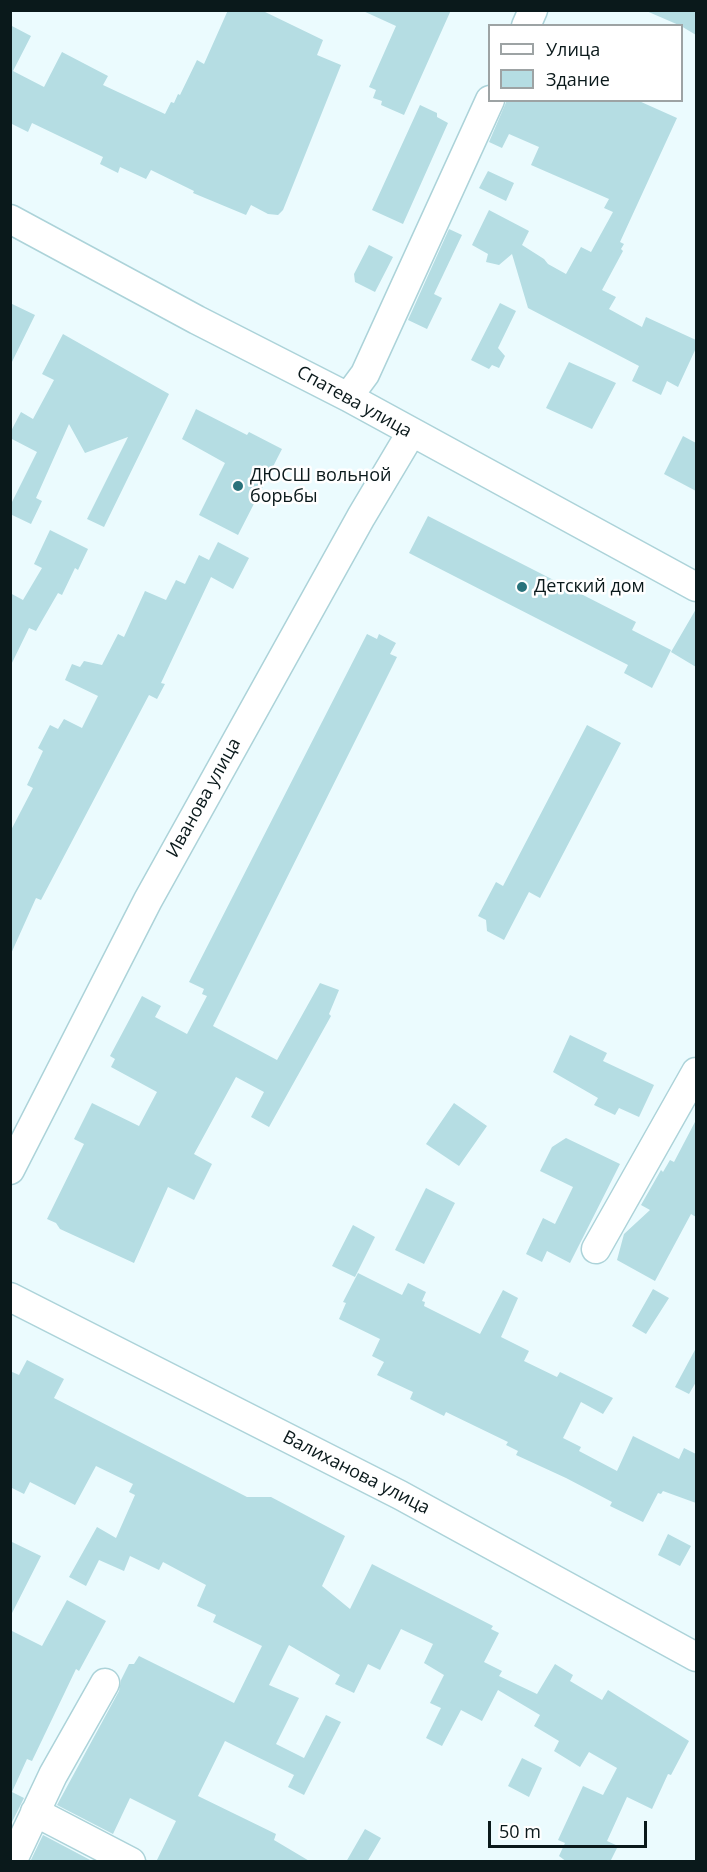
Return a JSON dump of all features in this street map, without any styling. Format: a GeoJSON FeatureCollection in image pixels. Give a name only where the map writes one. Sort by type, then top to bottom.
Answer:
{"type":"FeatureCollection","features":[{"type":"Feature","properties":{"kind":"street"},"geometry":{"type":"LineString","coordinates":[[527,24],[533,10]]}},
{"type":"Feature","properties":{"kind":"street"},"geometry":{"type":"LineString","coordinates":[[348,397],[365,374],[488,102]]}},
{"type":"Feature","properties":{"kind":"street","name":"Спатева улица"},"geometry":{"type":"LineString","coordinates":[[10,219],[197,320],[348,397],[696,587]]}},
{"type":"Feature","properties":{"kind":"street","name":"Иванова улица"},"geometry":{"type":"LineString","coordinates":[[10,1170],[154,890],[355,527],[411,433]]}},
{"type":"Feature","properties":{"kind":"street"},"geometry":{"type":"LineString","coordinates":[[596,1249],[696,1072]]}},
{"type":"Feature","properties":{"kind":"street","name":"Валиханова улица"},"geometry":{"type":"LineString","coordinates":[[10,1297],[400,1495],[696,1657]]}},
{"type":"Feature","properties":{"kind":"street"},"geometry":{"type":"LineString","coordinates":[[12,1862],[53,1775],[105,1683]]}},
{"type":"Feature","properties":{"kind":"street"},"geometry":{"type":"LineString","coordinates":[[35,1812],[130,1862]]}},
{"type":"Feature","properties":{"kind":"building"},"geometry":{"type":"Polygon","coordinates":[[[228,10],[261,10],[323,40],[317,55],[341,65],[283,210],[278,215],[268,214],[251,205],[246,215],[193,193],[194,191],[151,170],[146,179],[120,167],[118,173],[100,164],[103,157],[32,123],[28,132],[10,123],[10,25],[31,36],[13,71],[44,87],[62,52],[108,76],[103,85],[165,114],[171,102],[174,103],[178,94],[180,95],[197,60],[204,64],[228,10]]]}},
{"type":"Feature","properties":{"kind":"building"},"geometry":{"type":"Polygon","coordinates":[[[361,10],[451,10],[404,115],[381,105],[382,101],[373,98],[376,90],[369,87],[396,26],[361,10]]]}},
{"type":"Feature","properties":{"kind":"building"},"geometry":{"type":"Polygon","coordinates":[[[644,10],[696,10],[696,35],[683,27],[683,24],[676,24],[644,10]]]}},
{"type":"Feature","properties":{"kind":"building"},"geometry":{"type":"Polygon","coordinates":[[[506,102],[641,102],[677,118],[620,242],[624,244],[621,249],[623,251],[602,290],[616,297],[609,309],[642,327],[646,317],[696,340],[696,348],[678,387],[667,381],[661,395],[632,381],[639,366],[528,308],[512,254],[499,265],[486,262],[488,254],[472,245],[489,210],[529,231],[522,245],[566,274],[581,247],[591,252],[613,212],[604,208],[609,199],[531,165],[539,147],[509,134],[502,148],[489,142],[506,102]]]}},
{"type":"Feature","properties":{"kind":"building"},"geometry":{"type":"Polygon","coordinates":[[[420,105],[437,113],[437,117],[448,123],[403,224],[372,210],[420,105]]]}},
{"type":"Feature","properties":{"kind":"building"},"geometry":{"type":"Polygon","coordinates":[[[488,171],[514,183],[506,201],[479,188],[488,171]]]}},
{"type":"Feature","properties":{"kind":"building"},"geometry":{"type":"Polygon","coordinates":[[[449,229],[462,235],[434,294],[442,298],[427,329],[408,320],[449,229]]]}},
{"type":"Feature","properties":{"kind":"building"},"geometry":{"type":"Polygon","coordinates":[[[369,245],[393,257],[375,292],[355,282],[354,274],[369,245]]]}},
{"type":"Feature","properties":{"kind":"building"},"geometry":{"type":"Polygon","coordinates":[[[10,303],[35,315],[10,366],[10,303]]]}},
{"type":"Feature","properties":{"kind":"building"},"geometry":{"type":"Polygon","coordinates":[[[500,303],[516,311],[498,348],[505,356],[499,368],[492,365],[489,369],[471,360],[500,303]]]}},
{"type":"Feature","properties":{"kind":"building"},"geometry":{"type":"Polygon","coordinates":[[[63,334],[169,394],[104,527],[87,519],[128,437],[85,453],[69,424],[36,498],[42,501],[31,524],[10,514],[10,506],[37,452],[10,438],[10,433],[21,412],[33,419],[54,380],[42,374],[63,334]]]}},
{"type":"Feature","properties":{"kind":"building"},"geometry":{"type":"Polygon","coordinates":[[[569,362],[616,383],[592,429],[546,408],[569,362]]]}},
{"type":"Feature","properties":{"kind":"building","name":"ДЮСШ вольной борьбы"},"geometry":{"type":"Polygon","coordinates":[[[196,409],[247,435],[249,432],[282,449],[238,535],[199,515],[225,463],[182,439],[196,409]]]}},
{"type":"Feature","properties":{"kind":"building"},"geometry":{"type":"Polygon","coordinates":[[[683,436],[696,443],[696,491],[664,474],[683,436]]]}},
{"type":"Feature","properties":{"kind":"building","name":"Детский дом"},"geometry":{"type":"Polygon","coordinates":[[[428,516],[636,622],[632,630],[671,650],[652,688],[624,673],[628,665],[409,553],[428,516]]]}},
{"type":"Feature","properties":{"kind":"building"},"geometry":{"type":"Polygon","coordinates":[[[50,530],[88,549],[78,570],[75,568],[62,595],[58,593],[36,631],[29,628],[10,667],[10,593],[23,600],[42,568],[34,564],[50,530]]]}},
{"type":"Feature","properties":{"kind":"building"},"geometry":{"type":"Polygon","coordinates":[[[218,542],[249,558],[233,589],[211,577],[161,683],[165,684],[157,699],[149,695],[41,900],[36,898],[10,956],[10,832],[33,788],[27,785],[43,751],[38,748],[50,725],[58,729],[64,719],[82,728],[98,696],[65,680],[72,664],[80,667],[84,661],[102,665],[118,634],[124,637],[145,591],[166,600],[176,580],[185,584],[199,555],[209,560],[218,542]]]}},
{"type":"Feature","properties":{"kind":"building"},"geometry":{"type":"Polygon","coordinates":[[[696,609],[696,667],[671,652],[696,609]]]}},
{"type":"Feature","properties":{"kind":"building"},"geometry":{"type":"Polygon","coordinates":[[[367,634],[377,639],[379,634],[396,643],[390,654],[397,657],[213,1026],[277,1060],[320,983],[339,990],[329,1014],[331,1016],[269,1127],[251,1117],[264,1092],[236,1077],[194,1154],[212,1164],[194,1200],[168,1187],[134,1263],[60,1229],[56,1223],[47,1219],[84,1144],[74,1139],[92,1103],[139,1126],[157,1092],[111,1067],[115,1059],[110,1056],[142,996],[161,1006],[155,1017],[187,1034],[207,996],[202,994],[204,989],[189,982],[367,634]]]}},
{"type":"Feature","properties":{"kind":"building"},"geometry":{"type":"Polygon","coordinates":[[[587,725],[621,743],[540,898],[529,892],[504,940],[487,931],[486,920],[478,916],[496,882],[503,886],[587,725]]]}},
{"type":"Feature","properties":{"kind":"building"},"geometry":{"type":"Polygon","coordinates":[[[570,1035],[607,1053],[603,1061],[654,1085],[639,1117],[619,1108],[615,1115],[594,1105],[598,1098],[553,1072],[570,1035]]]}},
{"type":"Feature","properties":{"kind":"building"},"geometry":{"type":"Polygon","coordinates":[[[454,1103],[487,1126],[459,1166],[426,1144],[454,1103]]]}},
{"type":"Feature","properties":{"kind":"building"},"geometry":{"type":"Polygon","coordinates":[[[696,1120],[696,1217],[691,1214],[655,1281],[617,1260],[624,1234],[650,1210],[641,1205],[661,1170],[663,1172],[670,1160],[674,1162],[696,1120]]]}},
{"type":"Feature","properties":{"kind":"building"},"geometry":{"type":"Polygon","coordinates":[[[566,1138],[620,1164],[570,1263],[547,1251],[542,1262],[526,1254],[543,1218],[555,1224],[573,1187],[540,1171],[552,1147],[566,1138]]]}},
{"type":"Feature","properties":{"kind":"building"},"geometry":{"type":"Polygon","coordinates":[[[426,1188],[455,1203],[424,1264],[395,1250],[426,1188]]]}},
{"type":"Feature","properties":{"kind":"building"},"geometry":{"type":"Polygon","coordinates":[[[353,1225],[375,1237],[355,1277],[332,1266],[353,1225]]]}},
{"type":"Feature","properties":{"kind":"building"},"geometry":{"type":"Polygon","coordinates":[[[358,1273],[402,1295],[408,1283],[426,1292],[422,1301],[425,1302],[424,1306],[480,1334],[503,1290],[518,1298],[501,1337],[529,1351],[524,1361],[557,1377],[560,1372],[613,1398],[603,1414],[581,1402],[563,1438],[581,1447],[579,1451],[617,1471],[633,1436],[679,1459],[684,1448],[696,1454],[696,1503],[663,1491],[661,1494],[658,1493],[643,1522],[610,1506],[612,1502],[516,1455],[518,1451],[506,1445],[508,1442],[446,1412],[444,1416],[410,1399],[413,1392],[377,1375],[384,1362],[372,1356],[380,1339],[339,1319],[346,1303],[343,1302],[358,1273]]]}},
{"type":"Feature","properties":{"kind":"building"},"geometry":{"type":"Polygon","coordinates":[[[653,1289],[669,1298],[646,1334],[632,1326],[653,1289]]]}},
{"type":"Feature","properties":{"kind":"building"},"geometry":{"type":"Polygon","coordinates":[[[696,1348],[696,1382],[689,1394],[675,1387],[696,1348]]]}},
{"type":"Feature","properties":{"kind":"building"},"geometry":{"type":"Polygon","coordinates":[[[27,1360],[64,1379],[54,1398],[247,1497],[271,1497],[345,1536],[322,1586],[350,1609],[372,1564],[493,1626],[491,1629],[499,1633],[484,1662],[502,1671],[499,1676],[537,1694],[555,1664],[573,1675],[570,1681],[602,1700],[608,1690],[689,1741],[671,1775],[668,1774],[652,1809],[627,1797],[607,1841],[618,1846],[610,1862],[567,1862],[559,1856],[565,1843],[558,1840],[583,1786],[603,1795],[617,1768],[589,1752],[580,1767],[554,1751],[559,1741],[534,1726],[540,1715],[498,1690],[482,1721],[461,1710],[442,1746],[426,1738],[441,1708],[430,1703],[444,1675],[424,1663],[433,1644],[401,1629],[380,1670],[368,1664],[354,1693],[335,1684],[340,1675],[289,1645],[269,1685],[299,1698],[276,1744],[304,1758],[326,1715],[341,1722],[304,1795],[288,1787],[294,1775],[225,1741],[198,1796],[276,1834],[274,1840],[311,1862],[156,1862],[176,1821],[130,1798],[113,1834],[57,1805],[119,1691],[121,1680],[129,1664],[134,1664],[139,1656],[234,1703],[262,1646],[213,1622],[216,1615],[197,1606],[206,1585],[163,1562],[159,1570],[130,1556],[124,1571],[99,1560],[86,1586],[69,1577],[97,1527],[116,1538],[135,1495],[129,1492],[133,1484],[96,1466],[75,1505],[30,1482],[24,1494],[10,1487],[10,1371],[19,1375],[27,1360]]]}},
{"type":"Feature","properties":{"kind":"building"},"geometry":{"type":"Polygon","coordinates":[[[668,1534],[691,1546],[680,1566],[658,1555],[668,1534]]]}},
{"type":"Feature","properties":{"kind":"building"},"geometry":{"type":"Polygon","coordinates":[[[10,1541],[41,1556],[10,1617],[10,1541]]]}},
{"type":"Feature","properties":{"kind":"building"},"geometry":{"type":"Polygon","coordinates":[[[67,1600],[106,1621],[79,1671],[76,1669],[32,1761],[27,1759],[12,1792],[24,1798],[10,1826],[10,1630],[42,1646],[67,1600]]]}},
{"type":"Feature","properties":{"kind":"building"},"geometry":{"type":"Polygon","coordinates":[[[522,1758],[542,1768],[529,1797],[508,1786],[522,1758]]]}},
{"type":"Feature","properties":{"kind":"building"},"geometry":{"type":"Polygon","coordinates":[[[365,1829],[381,1838],[367,1862],[346,1862],[365,1829]]]}},
{"type":"Feature","properties":{"kind":"building"},"geometry":{"type":"Polygon","coordinates":[[[43,1835],[94,1862],[30,1862],[43,1835]]]}},
{"type":"Feature","properties":{"kind":"place","name":"ДЮСШ вольной борьбы"},"geometry":{"type":"Point","coordinates":[238,486]}},
{"type":"Feature","properties":{"kind":"place","name":"Детский дом"},"geometry":{"type":"Point","coordinates":[522,587]}}]}
